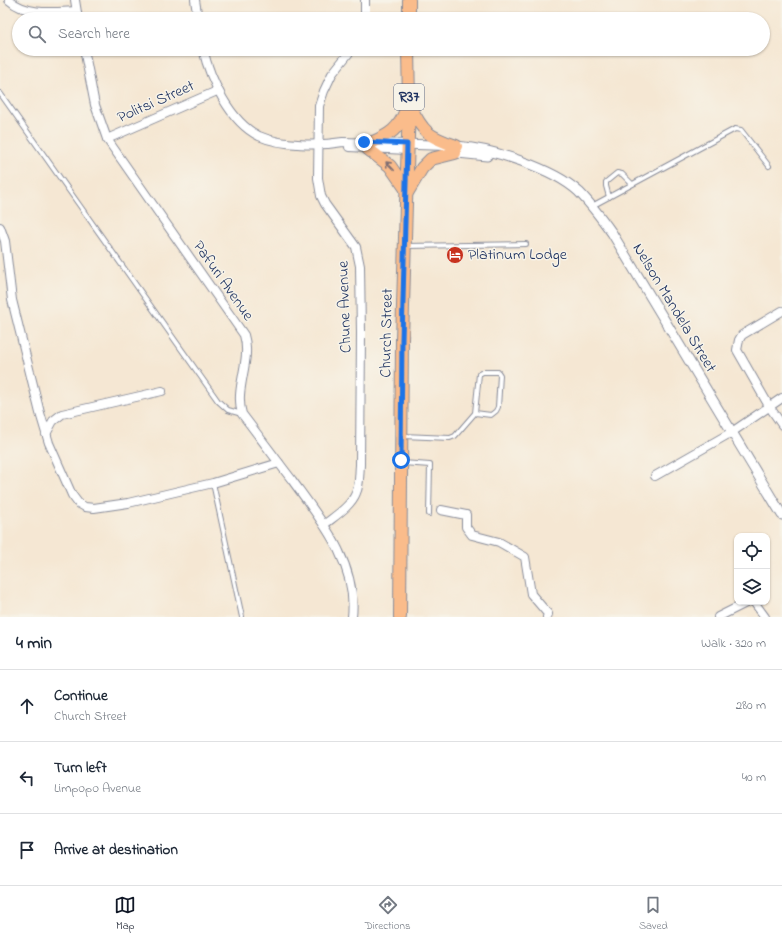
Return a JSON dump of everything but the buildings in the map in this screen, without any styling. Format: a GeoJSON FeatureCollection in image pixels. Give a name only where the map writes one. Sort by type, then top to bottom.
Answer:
{"type":"FeatureCollection","features":[{"type":"Feature","properties":{"kind":"main road"},"geometry":{"type":"LineString","coordinates":[[409,0],[409,12]]}},
{"type":"Feature","properties":{"kind":"main road","name":"Church Street"},"geometry":{"type":"LineString","coordinates":[[400,617],[402,340],[409,102],[408,56]]}},
{"type":"Feature","properties":{"kind":"main road"},"geometry":{"type":"LineString","coordinates":[[409,102],[403,119],[398,126],[389,134],[370,146],[390,166],[406,191],[422,168],[431,159],[456,149]]}},
{"type":"Feature","properties":{"kind":"main road"},"geometry":{"type":"LineString","coordinates":[[409,102],[416,119],[428,135],[456,149]]}},
{"type":"Feature","properties":{"kind":"street"},"geometry":{"type":"LineString","coordinates":[[9,0],[26,9],[39,12]]}},
{"type":"Feature","properties":{"kind":"street"},"geometry":{"type":"LineString","coordinates":[[75,0],[77,12]]}},
{"type":"Feature","properties":{"kind":"street"},"geometry":{"type":"LineString","coordinates":[[195,0],[197,12]]}},
{"type":"Feature","properties":{"kind":"street"},"geometry":{"type":"LineString","coordinates":[[365,0],[365,12]]}},
{"type":"Feature","properties":{"kind":"street","name":"Pafuri Avenue"},"geometry":{"type":"LineString","coordinates":[[85,56],[96,106],[107,139],[244,335],[246,350],[240,395],[242,414]]}},
{"type":"Feature","properties":{"kind":"street"},"geometry":{"type":"LineString","coordinates":[[205,56],[217,90],[231,112],[249,130],[258,136],[275,142],[318,145],[343,142],[370,146],[407,147]]}},
{"type":"Feature","properties":{"kind":"street","name":"Chune Avenue"},"geometry":{"type":"LineString","coordinates":[[325,524],[351,501],[356,493],[360,449],[360,266],[356,248],[330,213],[321,196],[318,178],[319,106],[332,74],[346,56]]}},
{"type":"Feature","properties":{"kind":"street","name":"Politsi Street"},"geometry":{"type":"LineString","coordinates":[[107,139],[217,90]]}},
{"type":"Feature","properties":{"kind":"street","name":"Nelson Mandela Street"},"geometry":{"type":"LineString","coordinates":[[407,147],[479,149],[544,171],[565,182],[578,192],[592,206],[612,232],[704,388],[782,515]]}},
{"type":"Feature","properties":{"kind":"street"},"geometry":{"type":"LineString","coordinates":[[0,227],[5,241],[12,300],[40,413],[46,434],[72,495],[78,503],[85,507],[94,508],[128,503],[214,483],[279,463]]}},
{"type":"Feature","properties":{"kind":"street"},"geometry":{"type":"LineString","coordinates":[[782,311],[742,335],[737,345],[737,350],[769,406],[782,425]]}},
{"type":"Feature","properties":{"kind":"street"},"geometry":{"type":"LineString","coordinates":[[46,434],[53,421],[62,414],[162,391]]}},
{"type":"Feature","properties":{"kind":"street"},"geometry":{"type":"LineString","coordinates":[[655,476],[732,432],[782,398]]}},
{"type":"Feature","properties":{"kind":"street"},"geometry":{"type":"LineString","coordinates":[[242,414],[325,524],[347,571],[353,608],[352,617]]}},
{"type":"Feature","properties":{"kind":"street"},"geometry":{"type":"LineString","coordinates":[[441,510],[466,515],[466,527],[472,535],[499,542],[525,557],[531,594],[548,614],[547,617]]}},
{"type":"Feature","properties":{"kind":"street"},"geometry":{"type":"LineString","coordinates":[[718,617],[742,605]]}},
{"type":"Feature","properties":{"kind":"street"},"geometry":{"type":"LineString","coordinates":[[756,605],[765,617]]}},
{"type":"Feature","properties":{"kind":"lane"},"geometry":{"type":"LineString","coordinates":[[0,93],[218,401],[228,410],[242,414]]}},
{"type":"Feature","properties":{"kind":"lane"},"geometry":{"type":"LineString","coordinates":[[592,206],[735,129],[741,130],[769,166]]}},
{"type":"Feature","properties":{"kind":"lane"},"geometry":{"type":"LineString","coordinates":[[609,197],[606,182],[617,173],[622,174],[632,184]]}},
{"type":"Feature","properties":{"kind":"lane"},"geometry":{"type":"LineString","coordinates":[[405,246],[526,244]]}},
{"type":"Feature","properties":{"kind":"lane"},"geometry":{"type":"LineString","coordinates":[[401,436],[452,438],[475,413],[479,374],[482,372],[498,372],[500,375],[498,407],[496,412],[491,415],[475,413]]}},
{"type":"Feature","properties":{"kind":"lane"},"geometry":{"type":"LineString","coordinates":[[401,463],[430,465],[429,514]]}},
{"type":"Feature","properties":{"kind":"lane"},"geometry":{"type":"LineString","coordinates":[[214,483],[242,617]]}},
{"type":"Feature","properties":{"kind":"place","name":"Platinum Lodge"},"geometry":{"type":"Point","coordinates":[455,255]}},
{"type":"Feature","properties":{"kind":"route"},"geometry":{"type":"LineString","coordinates":[[364,142],[407,144],[407,192],[402,340],[401,460]]}}]}
